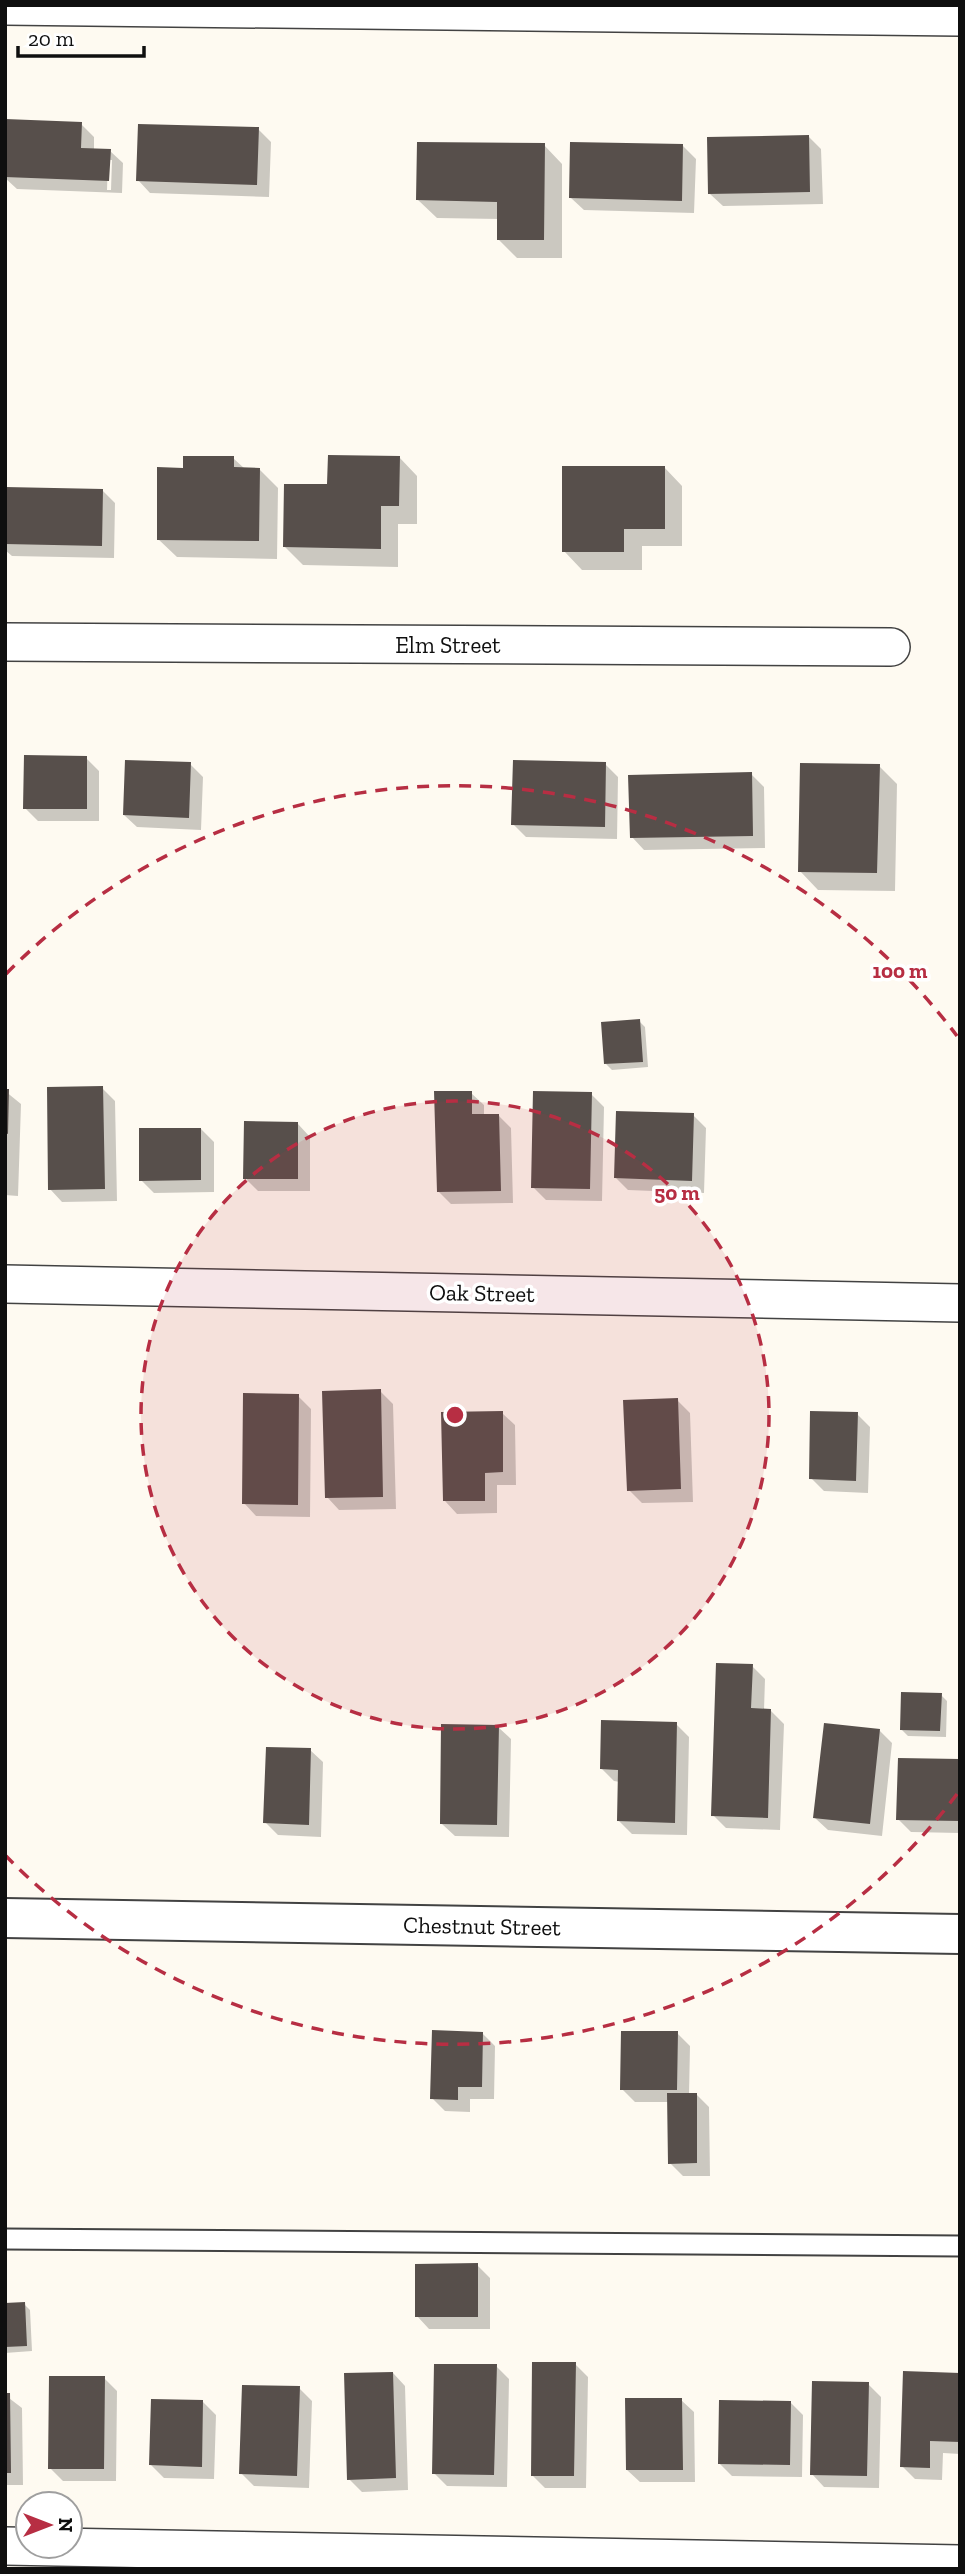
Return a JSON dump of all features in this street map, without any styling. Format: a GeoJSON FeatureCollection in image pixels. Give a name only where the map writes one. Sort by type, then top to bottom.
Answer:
{"type":"FeatureCollection","features":[{"type":"Feature","properties":{"kind":"street"},"geometry":{"type":"LineString","coordinates":[[5,6],[960,16]]}},
{"type":"Feature","properties":{"kind":"street","name":"Elm Street"},"geometry":{"type":"LineString","coordinates":[[5,642],[891,647]]}},
{"type":"Feature","properties":{"kind":"street","name":"Oak Street"},"geometry":{"type":"LineString","coordinates":[[5,1284],[960,1303]]}},
{"type":"Feature","properties":{"kind":"street","name":"Chestnut Street"},"geometry":{"type":"LineString","coordinates":[[5,1918],[960,1934]]}},
{"type":"Feature","properties":{"kind":"street"},"geometry":{"type":"LineString","coordinates":[[5,2546],[960,2564]]}},
{"type":"Feature","properties":{"kind":"lane"},"geometry":{"type":"LineString","coordinates":[[5,2239],[960,2246]]}},
{"type":"Feature","properties":{"kind":"building"},"geometry":{"type":"Polygon","coordinates":[[[5,119],[82,122],[81,148],[111,149],[109,181],[5,177],[5,119]]]}},
{"type":"Feature","properties":{"kind":"building"},"geometry":{"type":"Polygon","coordinates":[[[138,124],[259,127],[257,185],[136,181],[138,124]]]}},
{"type":"Feature","properties":{"kind":"building"},"geometry":{"type":"Polygon","coordinates":[[[809,135],[810,192],[708,194],[707,137],[809,135]]]}},
{"type":"Feature","properties":{"kind":"building"},"geometry":{"type":"Polygon","coordinates":[[[417,142],[545,143],[544,240],[497,240],[497,202],[416,200],[417,142]]]}},
{"type":"Feature","properties":{"kind":"building"},"geometry":{"type":"Polygon","coordinates":[[[570,142],[683,144],[682,201],[569,198],[570,142]]]}},
{"type":"Feature","properties":{"kind":"building"},"geometry":{"type":"Polygon","coordinates":[[[328,455],[400,456],[399,506],[381,506],[381,549],[283,547],[284,484],[327,484],[328,455]]]}},
{"type":"Feature","properties":{"kind":"building"},"geometry":{"type":"Polygon","coordinates":[[[183,456],[234,456],[234,467],[260,468],[259,541],[157,540],[157,467],[183,468],[183,456]]]}},
{"type":"Feature","properties":{"kind":"building"},"geometry":{"type":"Polygon","coordinates":[[[562,466],[665,466],[665,529],[624,529],[624,552],[562,552],[562,466]]]}},
{"type":"Feature","properties":{"kind":"building"},"geometry":{"type":"Polygon","coordinates":[[[5,487],[103,489],[102,546],[5,544],[5,487]]]}},
{"type":"Feature","properties":{"kind":"building"},"geometry":{"type":"Polygon","coordinates":[[[24,755],[87,756],[87,809],[23,809],[24,755]]]}},
{"type":"Feature","properties":{"kind":"building"},"geometry":{"type":"Polygon","coordinates":[[[125,760],[191,762],[189,818],[123,815],[125,760]]]}},
{"type":"Feature","properties":{"kind":"building"},"geometry":{"type":"Polygon","coordinates":[[[513,760],[606,762],[605,827],[511,825],[513,760]]]}},
{"type":"Feature","properties":{"kind":"building"},"geometry":{"type":"Polygon","coordinates":[[[800,763],[880,764],[877,873],[798,872],[800,763]]]}},
{"type":"Feature","properties":{"kind":"building"},"geometry":{"type":"Polygon","coordinates":[[[752,772],[753,836],[630,838],[628,775],[752,772]]]}},
{"type":"Feature","properties":{"kind":"building"},"geometry":{"type":"Polygon","coordinates":[[[640,1019],[643,1062],[604,1064],[601,1022],[640,1019]]]}},
{"type":"Feature","properties":{"kind":"building"},"geometry":{"type":"Polygon","coordinates":[[[103,1086],[105,1189],[48,1190],[47,1087],[103,1086]]]}},
{"type":"Feature","properties":{"kind":"building"},"geometry":{"type":"Polygon","coordinates":[[[5,1089],[9,1089],[8,1134],[5,1133],[5,1089]]]}},
{"type":"Feature","properties":{"kind":"building"},"geometry":{"type":"Polygon","coordinates":[[[434,1091],[472,1091],[472,1114],[499,1114],[501,1191],[437,1192],[434,1091]]]}},
{"type":"Feature","properties":{"kind":"building"},"geometry":{"type":"Polygon","coordinates":[[[533,1091],[592,1092],[590,1189],[531,1188],[533,1091]]]}},
{"type":"Feature","properties":{"kind":"building"},"geometry":{"type":"Polygon","coordinates":[[[616,1111],[694,1113],[692,1181],[614,1178],[616,1111]]]}},
{"type":"Feature","properties":{"kind":"building"},"geometry":{"type":"Polygon","coordinates":[[[244,1121],[298,1122],[298,1179],[243,1179],[244,1121]]]}},
{"type":"Feature","properties":{"kind":"building"},"geometry":{"type":"Polygon","coordinates":[[[139,1128],[201,1128],[201,1180],[139,1181],[139,1128]]]}},
{"type":"Feature","properties":{"kind":"building"},"geometry":{"type":"Polygon","coordinates":[[[381,1389],[383,1497],[325,1498],[322,1391],[381,1389]]]}},
{"type":"Feature","properties":{"kind":"building"},"geometry":{"type":"Polygon","coordinates":[[[243,1393],[299,1394],[298,1505],[242,1504],[243,1393]]]}},
{"type":"Feature","properties":{"kind":"building"},"geometry":{"type":"Polygon","coordinates":[[[678,1398],[681,1489],[627,1491],[623,1400],[678,1398]]]}},
{"type":"Feature","properties":{"kind":"building"},"geometry":{"type":"Polygon","coordinates":[[[503,1411],[503,1472],[485,1473],[485,1501],[443,1501],[441,1412],[503,1411]]]}},
{"type":"Feature","properties":{"kind":"building"},"geometry":{"type":"Polygon","coordinates":[[[810,1411],[858,1412],[856,1481],[809,1479],[810,1411]]]}},
{"type":"Feature","properties":{"kind":"building"},"geometry":{"type":"Polygon","coordinates":[[[716,1663],[753,1664],[751,1708],[771,1709],[768,1818],[711,1816],[716,1663]]]}},
{"type":"Feature","properties":{"kind":"building"},"geometry":{"type":"Polygon","coordinates":[[[901,1692],[942,1693],[940,1731],[900,1730],[901,1692]]]}},
{"type":"Feature","properties":{"kind":"building"},"geometry":{"type":"Polygon","coordinates":[[[601,1720],[677,1722],[675,1823],[617,1821],[618,1770],[600,1769],[601,1720]]]}},
{"type":"Feature","properties":{"kind":"building"},"geometry":{"type":"Polygon","coordinates":[[[824,1723],[880,1729],[870,1824],[813,1818],[824,1723]]]}},
{"type":"Feature","properties":{"kind":"building"},"geometry":{"type":"Polygon","coordinates":[[[441,1724],[499,1725],[497,1825],[440,1824],[441,1724]]]}},
{"type":"Feature","properties":{"kind":"building"},"geometry":{"type":"Polygon","coordinates":[[[266,1747],[311,1748],[309,1825],[263,1823],[266,1747]]]}},
{"type":"Feature","properties":{"kind":"building"},"geometry":{"type":"Polygon","coordinates":[[[898,1758],[960,1759],[960,1821],[896,1820],[898,1758]]]}},
{"type":"Feature","properties":{"kind":"building"},"geometry":{"type":"Polygon","coordinates":[[[432,2030],[483,2032],[482,2087],[458,2087],[458,2100],[430,2099],[432,2030]]]}},
{"type":"Feature","properties":{"kind":"building"},"geometry":{"type":"Polygon","coordinates":[[[621,2031],[678,2031],[677,2090],[620,2090],[621,2031]]]}},
{"type":"Feature","properties":{"kind":"building"},"geometry":{"type":"Polygon","coordinates":[[[667,2093],[697,2093],[697,2163],[668,2164],[667,2093]]]}},
{"type":"Feature","properties":{"kind":"building"},"geometry":{"type":"Polygon","coordinates":[[[478,2263],[478,2317],[415,2317],[415,2264],[478,2263]]]}},
{"type":"Feature","properties":{"kind":"building"},"geometry":{"type":"Polygon","coordinates":[[[25,2302],[27,2346],[5,2347],[5,2303],[25,2302]]]}},
{"type":"Feature","properties":{"kind":"building"},"geometry":{"type":"Polygon","coordinates":[[[532,2362],[576,2362],[574,2476],[531,2476],[532,2362]]]}},
{"type":"Feature","properties":{"kind":"building"},"geometry":{"type":"Polygon","coordinates":[[[434,2364],[497,2364],[494,2475],[432,2474],[434,2364]]]}},
{"type":"Feature","properties":{"kind":"building"},"geometry":{"type":"Polygon","coordinates":[[[903,2371],[960,2373],[960,2442],[930,2441],[930,2468],[900,2467],[903,2371]]]}},
{"type":"Feature","properties":{"kind":"building"},"geometry":{"type":"Polygon","coordinates":[[[393,2372],[396,2478],[347,2480],[344,2373],[393,2372]]]}},
{"type":"Feature","properties":{"kind":"building"},"geometry":{"type":"Polygon","coordinates":[[[49,2376],[105,2376],[104,2469],[48,2469],[49,2376]]]}},
{"type":"Feature","properties":{"kind":"building"},"geometry":{"type":"Polygon","coordinates":[[[812,2381],[869,2382],[867,2476],[810,2475],[812,2381]]]}},
{"type":"Feature","properties":{"kind":"building"},"geometry":{"type":"Polygon","coordinates":[[[242,2385],[300,2386],[297,2476],[239,2474],[242,2385]]]}},
{"type":"Feature","properties":{"kind":"building"},"geometry":{"type":"Polygon","coordinates":[[[5,2393],[10,2393],[11,2473],[5,2473],[5,2393]]]}},
{"type":"Feature","properties":{"kind":"building"},"geometry":{"type":"Polygon","coordinates":[[[625,2398],[682,2398],[683,2470],[626,2470],[625,2398]]]}},
{"type":"Feature","properties":{"kind":"building"},"geometry":{"type":"Polygon","coordinates":[[[151,2399],[203,2400],[202,2467],[149,2465],[151,2399]]]}},
{"type":"Feature","properties":{"kind":"building"},"geometry":{"type":"Polygon","coordinates":[[[719,2400],[791,2401],[790,2465],[718,2464],[719,2400]]]}}]}
